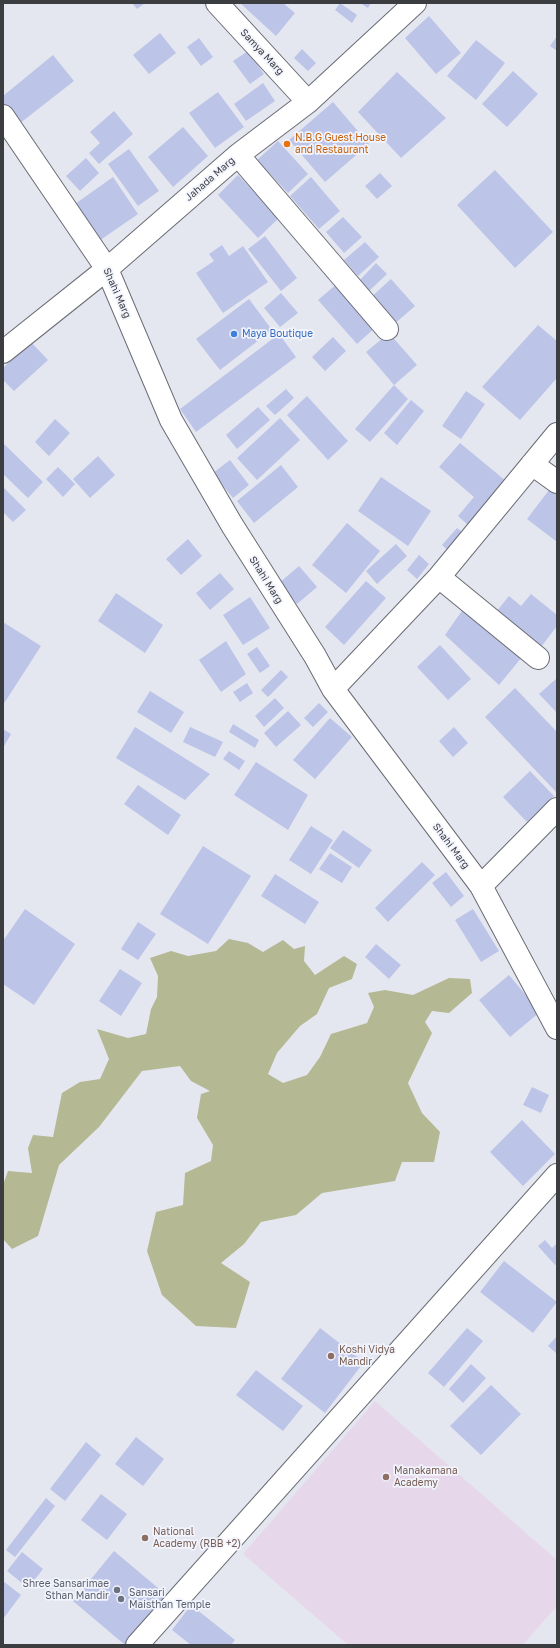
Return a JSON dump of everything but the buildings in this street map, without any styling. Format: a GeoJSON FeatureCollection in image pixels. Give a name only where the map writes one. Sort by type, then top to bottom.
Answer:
{"type":"FeatureCollection","features":[{"type":"Feature","properties":{"kind":"street","name":"Samya Marg"},"geometry":{"type":"LineString","coordinates":[[217,3],[308,102]]}},
{"type":"Feature","properties":{"kind":"street","name":"Jahada Marg"},"geometry":{"type":"LineString","coordinates":[[3,352],[107,269],[238,155],[308,102],[415,3]]}},
{"type":"Feature","properties":{"kind":"street","name":"Shahi Marg"},"geometry":{"type":"LineString","coordinates":[[3,116],[107,269],[172,420],[232,525],[315,656],[333,689],[481,886],[557,1028]]}},
{"type":"Feature","properties":{"kind":"street"},"geometry":{"type":"LineString","coordinates":[[238,155],[387,329]]}},
{"type":"Feature","properties":{"kind":"street"},"geometry":{"type":"LineString","coordinates":[[333,689],[439,577],[557,434]]}},
{"type":"Feature","properties":{"kind":"street"},"geometry":{"type":"LineString","coordinates":[[532,464],[557,482]]}},
{"type":"Feature","properties":{"kind":"street"},"geometry":{"type":"LineString","coordinates":[[439,577],[538,658]]}},
{"type":"Feature","properties":{"kind":"street"},"geometry":{"type":"LineString","coordinates":[[481,886],[557,809]]}},
{"type":"Feature","properties":{"kind":"street"},"geometry":{"type":"LineString","coordinates":[[137,1645],[557,1175]]}},
{"type":"Feature","properties":{"kind":"shaded area","name":"Manakamana Academy"},"geometry":{"type":"Polygon","coordinates":[[[375,1401],[557,1560],[557,1606],[523,1645],[348,1645],[243,1554],[375,1401]]]}},
{"type":"Feature","properties":{"kind":"green space"},"geometry":{"type":"Polygon","coordinates":[[[229,939],[248,943],[263,952],[283,940],[294,949],[305,946],[304,961],[315,975],[344,956],[357,964],[352,979],[329,988],[317,1014],[300,1026],[277,1053],[268,1074],[283,1083],[307,1075],[320,1057],[331,1034],[367,1023],[374,1007],[368,993],[385,990],[413,995],[449,978],[470,979],[472,993],[449,1013],[432,1011],[425,1022],[432,1033],[408,1083],[422,1113],[440,1132],[434,1162],[402,1162],[395,1181],[322,1193],[296,1215],[261,1222],[244,1244],[221,1263],[250,1282],[236,1328],[196,1326],[162,1295],[147,1251],[156,1212],[183,1205],[185,1173],[211,1161],[213,1145],[197,1118],[201,1094],[210,1091],[191,1081],[180,1066],[142,1071],[99,1127],[59,1165],[38,1236],[12,1249],[3,1239],[3,1185],[8,1171],[32,1173],[28,1148],[33,1135],[53,1137],[62,1093],[80,1082],[100,1079],[109,1059],[97,1029],[128,1038],[146,1034],[151,1009],[157,997],[158,976],[150,958],[171,951],[188,956],[216,951],[229,939]]]}},
{"type":"Feature","properties":{"kind":"place","name":"N.B.G Guest House and Restaurant"},"geometry":{"type":"Point","coordinates":[287,144]}},
{"type":"Feature","properties":{"kind":"place","name":"Maya Boutique"},"geometry":{"type":"Point","coordinates":[234,334]}},
{"type":"Feature","properties":{"kind":"place","name":"Koshi Vidya Mandir"},"geometry":{"type":"Point","coordinates":[331,1356]}},
{"type":"Feature","properties":{"kind":"place","name":"Manakamana Academy"},"geometry":{"type":"Point","coordinates":[386,1477]}},
{"type":"Feature","properties":{"kind":"place","name":"National Academy (RBB +2)"},"geometry":{"type":"Point","coordinates":[145,1538]}},
{"type":"Feature","properties":{"kind":"place","name":"Shree Sansarimae Sthan Mandir"},"geometry":{"type":"Point","coordinates":[117,1590]}},
{"type":"Feature","properties":{"kind":"place","name":"Sansari Maisthan Temple"},"geometry":{"type":"Point","coordinates":[121,1599]}}]}
